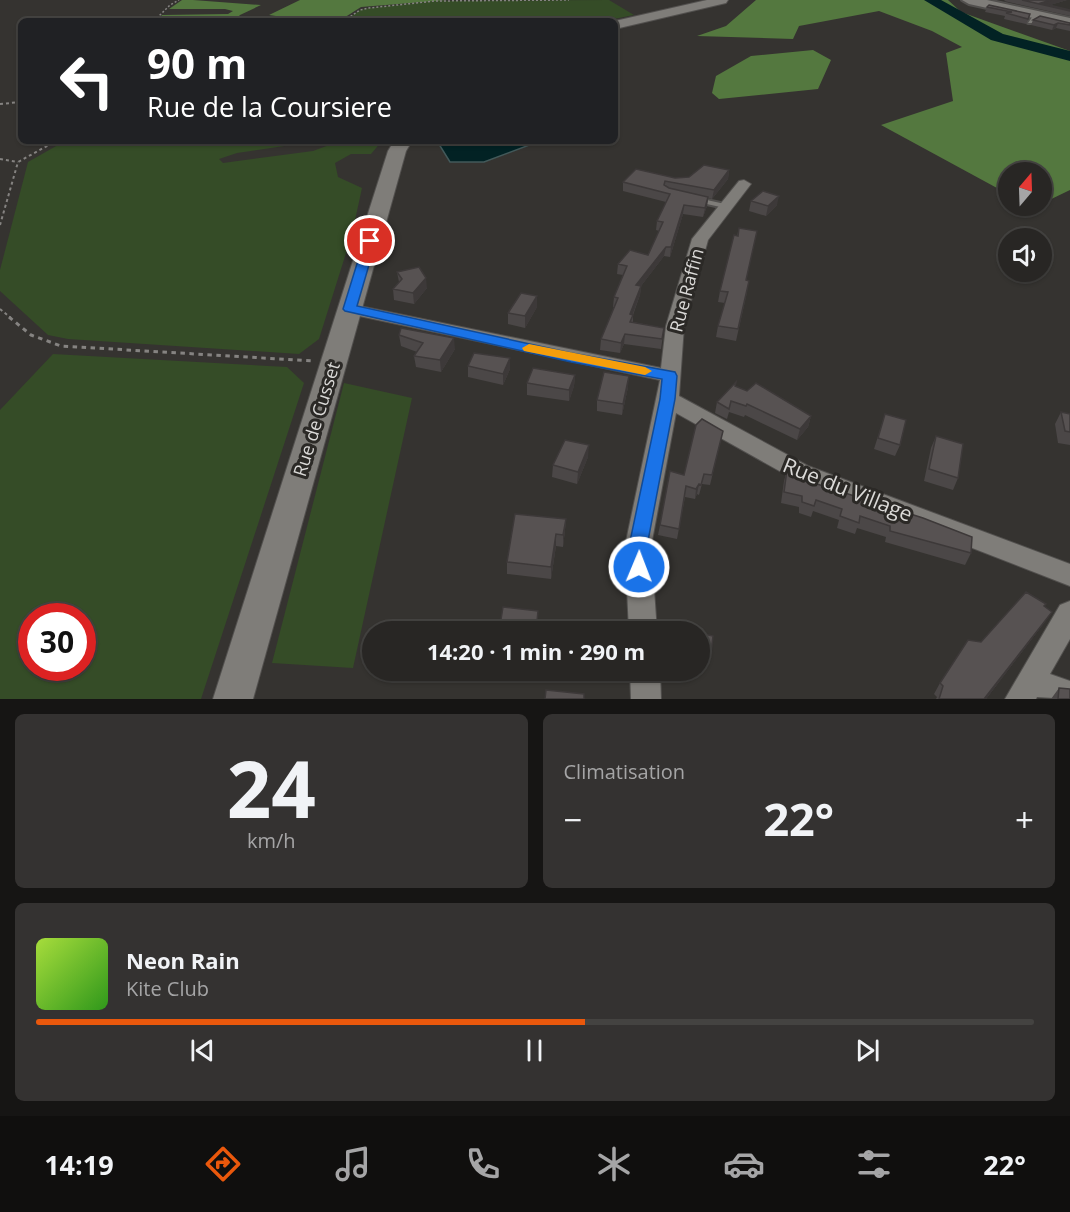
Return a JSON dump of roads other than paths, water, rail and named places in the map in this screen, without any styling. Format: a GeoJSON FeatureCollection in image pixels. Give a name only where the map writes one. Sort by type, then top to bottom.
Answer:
{"type":"FeatureCollection","features":[{"type":"Feature","properties":{"kind":"main road"},"geometry":{"type":"LineString","coordinates":[[969,0],[1033,18],[1070,22]]}},
{"type":"Feature","properties":{"kind":"street"},"geometry":{"type":"LineString","coordinates":[[618,24],[693,4],[722,0]]}},
{"type":"Feature","properties":{"kind":"street","name":"Rue de Cusset"},"geometry":{"type":"LineString","coordinates":[[233,699],[397,151],[401,144]]}},
{"type":"Feature","properties":{"kind":"street","name":"Rue Raffin"},"geometry":{"type":"LineString","coordinates":[[642,621],[638,546],[669,387],[675,326],[700,239],[744,184]]}},
{"type":"Feature","properties":{"kind":"street","name":"Rue du Village"},"geometry":{"type":"LineString","coordinates":[[350,309],[571,357],[669,387],[800,472],[1070,575]]}},
{"type":"Feature","properties":{"kind":"street"},"geometry":{"type":"LineString","coordinates":[[1070,614],[1026,690],[1070,695]]}},
{"type":"Feature","properties":{"kind":"street"},"geometry":{"type":"LineString","coordinates":[[645,681],[646,699]]}},
{"type":"Feature","properties":{"kind":"lane"},"geometry":{"type":"LineString","coordinates":[[691,198],[725,206]]}},
{"type":"Feature","properties":{"kind":"water"},"geometry":{"type":"Polygon","coordinates":[[[439,144],[532,144],[484,162],[450,162],[439,144]]]}},
{"type":"Feature","properties":{"kind":"waterway"},"geometry":{"type":"LineString","coordinates":[[931,0],[997,37],[1070,56]]}}]}
